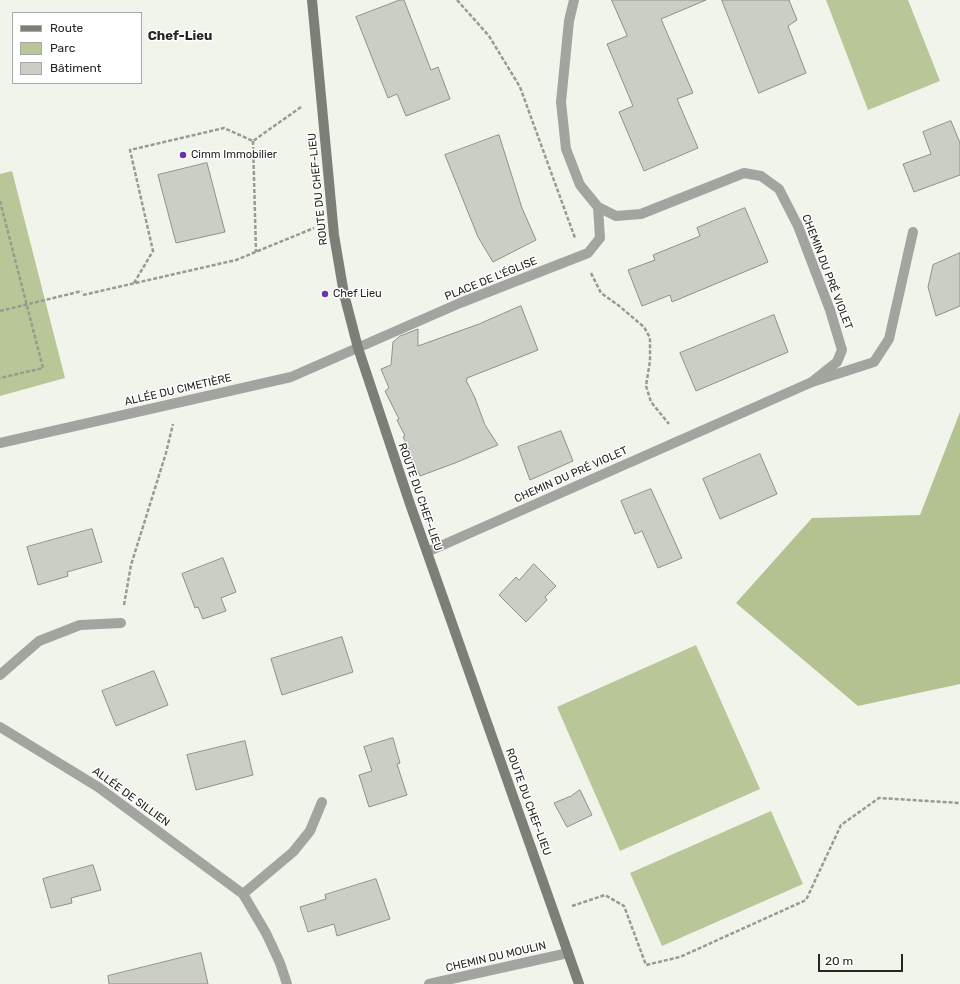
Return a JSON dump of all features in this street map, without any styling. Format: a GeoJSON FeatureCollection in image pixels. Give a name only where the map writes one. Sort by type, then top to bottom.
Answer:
{"type":"FeatureCollection","features":[{"type":"Feature","properties":{"kind":"main road","name":"ROUTE DU CHEF-LIEU"},"geometry":{"type":"LineString","coordinates":[[312,0],[333,220],[344,294],[358,348],[427,552],[579,984]]}},
{"type":"Feature","properties":{"kind":"street","name":"CHEMIN DU PRÉ VIOLET"},"geometry":{"type":"LineString","coordinates":[[574,0],[569,21],[561,102],[566,149],[580,185],[598,207],[616,216],[641,214],[744,173],[761,176],[779,189],[798,226],[830,310],[842,350],[837,362],[812,382]]}},
{"type":"Feature","properties":{"kind":"street","name":"PLACE DE L'ÉGLISE"},"geometry":{"type":"LineString","coordinates":[[358,348],[460,303],[588,252],[600,238],[598,207]]}},
{"type":"Feature","properties":{"kind":"street","name":"CHEMIN DU PRÉ VIOLET"},"geometry":{"type":"LineString","coordinates":[[427,552],[812,382],[874,362],[889,339],[913,232]]}},
{"type":"Feature","properties":{"kind":"street","name":"ALLÉE DU CIMETIÈRE"},"geometry":{"type":"LineString","coordinates":[[0,443],[291,377],[358,348]]}},
{"type":"Feature","properties":{"kind":"street"},"geometry":{"type":"LineString","coordinates":[[0,675],[39,641],[80,625],[121,623]]}},
{"type":"Feature","properties":{"kind":"street","name":"ALLÉE DE SILLIEN"},"geometry":{"type":"LineString","coordinates":[[0,727],[98,787],[243,894],[266,933],[280,963],[287,984]]}},
{"type":"Feature","properties":{"kind":"street"},"geometry":{"type":"LineString","coordinates":[[243,894],[293,852],[310,830],[322,802]]}},
{"type":"Feature","properties":{"kind":"street","name":"CHEMIN DU MOULIN"},"geometry":{"type":"LineString","coordinates":[[430,984],[568,953]]}},
{"type":"Feature","properties":{"kind":"path"},"geometry":{"type":"LineString","coordinates":[[457,0],[489,36],[520,87],[581,255],[602,292],[644,327],[650,338],[650,361],[646,386],[651,402],[682,439]]}},
{"type":"Feature","properties":{"kind":"path"},"geometry":{"type":"LineString","coordinates":[[253,141],[320,93]]}},
{"type":"Feature","properties":{"kind":"path"},"geometry":{"type":"LineString","coordinates":[[134,283],[153,251],[130,150],[224,128],[253,141]]}},
{"type":"Feature","properties":{"kind":"path"},"geometry":{"type":"LineString","coordinates":[[253,141],[256,252]]}},
{"type":"Feature","properties":{"kind":"path"},"geometry":{"type":"LineString","coordinates":[[0,201],[43,368],[0,378]]}},
{"type":"Feature","properties":{"kind":"path"},"geometry":{"type":"LineString","coordinates":[[83,295],[236,260],[333,220]]}},
{"type":"Feature","properties":{"kind":"path"},"geometry":{"type":"LineString","coordinates":[[0,311],[82,291]]}},
{"type":"Feature","properties":{"kind":"path"},"geometry":{"type":"LineString","coordinates":[[121,623],[132,565],[166,453],[178,402]]}},
{"type":"Feature","properties":{"kind":"path"},"geometry":{"type":"LineString","coordinates":[[554,912],[605,895],[624,906],[646,965],[680,957],[806,900],[841,824],[879,798],[960,803]]}},
{"type":"Feature","properties":{"kind":"green space"},"geometry":{"type":"Polygon","coordinates":[[[826,0],[908,0],[940,81],[868,110],[826,0]]]}},
{"type":"Feature","properties":{"kind":"green space"},"geometry":{"type":"Polygon","coordinates":[[[12,171],[65,378],[0,396],[0,174],[12,171]]]}},
{"type":"Feature","properties":{"kind":"green space"},"geometry":{"type":"Polygon","coordinates":[[[960,412],[960,684],[858,706],[736,603],[812,518],[920,515],[960,412]]]}},
{"type":"Feature","properties":{"kind":"green space"},"geometry":{"type":"Polygon","coordinates":[[[696,645],[760,789],[620,851],[557,707],[696,645]]]}},
{"type":"Feature","properties":{"kind":"green space"},"geometry":{"type":"Polygon","coordinates":[[[771,811],[803,884],[662,946],[630,873],[771,811]]]}},
{"type":"Feature","properties":{"kind":"building"},"geometry":{"type":"Polygon","coordinates":[[[400,0],[404,0],[431,70],[438,67],[450,99],[406,116],[397,94],[388,98],[356,17],[400,0]]]}},
{"type":"Feature","properties":{"kind":"building"},"geometry":{"type":"Polygon","coordinates":[[[612,0],[706,0],[661,19],[693,93],[677,99],[698,148],[644,171],[619,112],[633,106],[607,44],[627,36],[612,0]]]}},
{"type":"Feature","properties":{"kind":"building"},"geometry":{"type":"Polygon","coordinates":[[[722,0],[789,0],[797,20],[788,26],[806,73],[759,93],[722,0]]]}},
{"type":"Feature","properties":{"kind":"building"},"geometry":{"type":"Polygon","coordinates":[[[951,121],[960,143],[960,175],[914,192],[903,164],[931,154],[923,132],[951,121]]]}},
{"type":"Feature","properties":{"kind":"building"},"geometry":{"type":"Polygon","coordinates":[[[499,135],[522,208],[536,240],[493,262],[478,237],[445,155],[499,135]]]}},
{"type":"Feature","properties":{"kind":"building"},"geometry":{"type":"Polygon","coordinates":[[[207,163],[225,232],[176,243],[158,175],[207,163]]]}},
{"type":"Feature","properties":{"kind":"building"},"geometry":{"type":"Polygon","coordinates":[[[745,208],[768,262],[672,302],[670,295],[642,306],[628,270],[655,260],[653,255],[700,236],[697,228],[745,208]]]}},
{"type":"Feature","properties":{"kind":"building"},"geometry":{"type":"Polygon","coordinates":[[[960,253],[960,306],[936,316],[928,287],[933,265],[960,253]]]}},
{"type":"Feature","properties":{"kind":"building"},"geometry":{"type":"Polygon","coordinates":[[[521,306],[538,350],[467,378],[466,380],[475,398],[485,425],[498,445],[420,476],[409,454],[411,453],[403,437],[405,436],[397,420],[399,419],[385,391],[389,388],[381,369],[391,365],[393,342],[400,336],[418,329],[418,346],[479,324],[521,306]]]}},
{"type":"Feature","properties":{"kind":"building"},"geometry":{"type":"Polygon","coordinates":[[[774,315],[788,352],[696,391],[680,353],[774,315]]]}},
{"type":"Feature","properties":{"kind":"building"},"geometry":{"type":"Polygon","coordinates":[[[561,431],[573,461],[530,480],[518,447],[561,431]]]}},
{"type":"Feature","properties":{"kind":"building"},"geometry":{"type":"Polygon","coordinates":[[[760,454],[777,494],[720,519],[703,479],[760,454]]]}},
{"type":"Feature","properties":{"kind":"building"},"geometry":{"type":"Polygon","coordinates":[[[651,489],[682,558],[658,568],[642,531],[635,534],[621,501],[651,489]]]}},
{"type":"Feature","properties":{"kind":"building"},"geometry":{"type":"Polygon","coordinates":[[[92,529],[102,562],[67,572],[68,576],[38,585],[27,547],[92,529]]]}},
{"type":"Feature","properties":{"kind":"building"},"geometry":{"type":"Polygon","coordinates":[[[223,558],[236,592],[221,598],[226,611],[203,619],[198,607],[195,608],[182,574],[223,558]]]}},
{"type":"Feature","properties":{"kind":"building"},"geometry":{"type":"Polygon","coordinates":[[[534,564],[556,586],[545,597],[547,600],[526,622],[499,595],[516,577],[519,580],[534,564]]]}},
{"type":"Feature","properties":{"kind":"building"},"geometry":{"type":"Polygon","coordinates":[[[342,637],[353,672],[282,695],[271,659],[342,637]]]}},
{"type":"Feature","properties":{"kind":"building"},"geometry":{"type":"Polygon","coordinates":[[[154,671],[168,705],[116,726],[102,691],[154,671]]]}},
{"type":"Feature","properties":{"kind":"building"},"geometry":{"type":"Polygon","coordinates":[[[393,738],[400,763],[397,764],[407,795],[369,807],[359,775],[372,771],[364,747],[393,738]]]}},
{"type":"Feature","properties":{"kind":"building"},"geometry":{"type":"Polygon","coordinates":[[[245,741],[253,775],[196,790],[187,755],[245,741]]]}},
{"type":"Feature","properties":{"kind":"building"},"geometry":{"type":"Polygon","coordinates":[[[580,790],[592,815],[567,827],[554,803],[571,796],[580,790]]]}},
{"type":"Feature","properties":{"kind":"building"},"geometry":{"type":"Polygon","coordinates":[[[93,865],[101,890],[71,898],[72,903],[51,908],[43,879],[93,865]]]}},
{"type":"Feature","properties":{"kind":"building"},"geometry":{"type":"Polygon","coordinates":[[[376,879],[390,919],[337,936],[334,924],[308,932],[300,907],[326,899],[325,895],[376,879]]]}},
{"type":"Feature","properties":{"kind":"building"},"geometry":{"type":"Polygon","coordinates":[[[201,953],[208,984],[109,984],[108,976],[201,953]]]}},
{"type":"Feature","properties":{"kind":"place","name":"Cimm Immobilier"},"geometry":{"type":"Point","coordinates":[183,155]}},
{"type":"Feature","properties":{"kind":"place","name":"Chef Lieu"},"geometry":{"type":"Point","coordinates":[325,294]}},
{"type":"Feature","properties":{"kind":"district","name":"Chef-Lieu"},"geometry":{"type":"Point","coordinates":[180,36]}}]}
